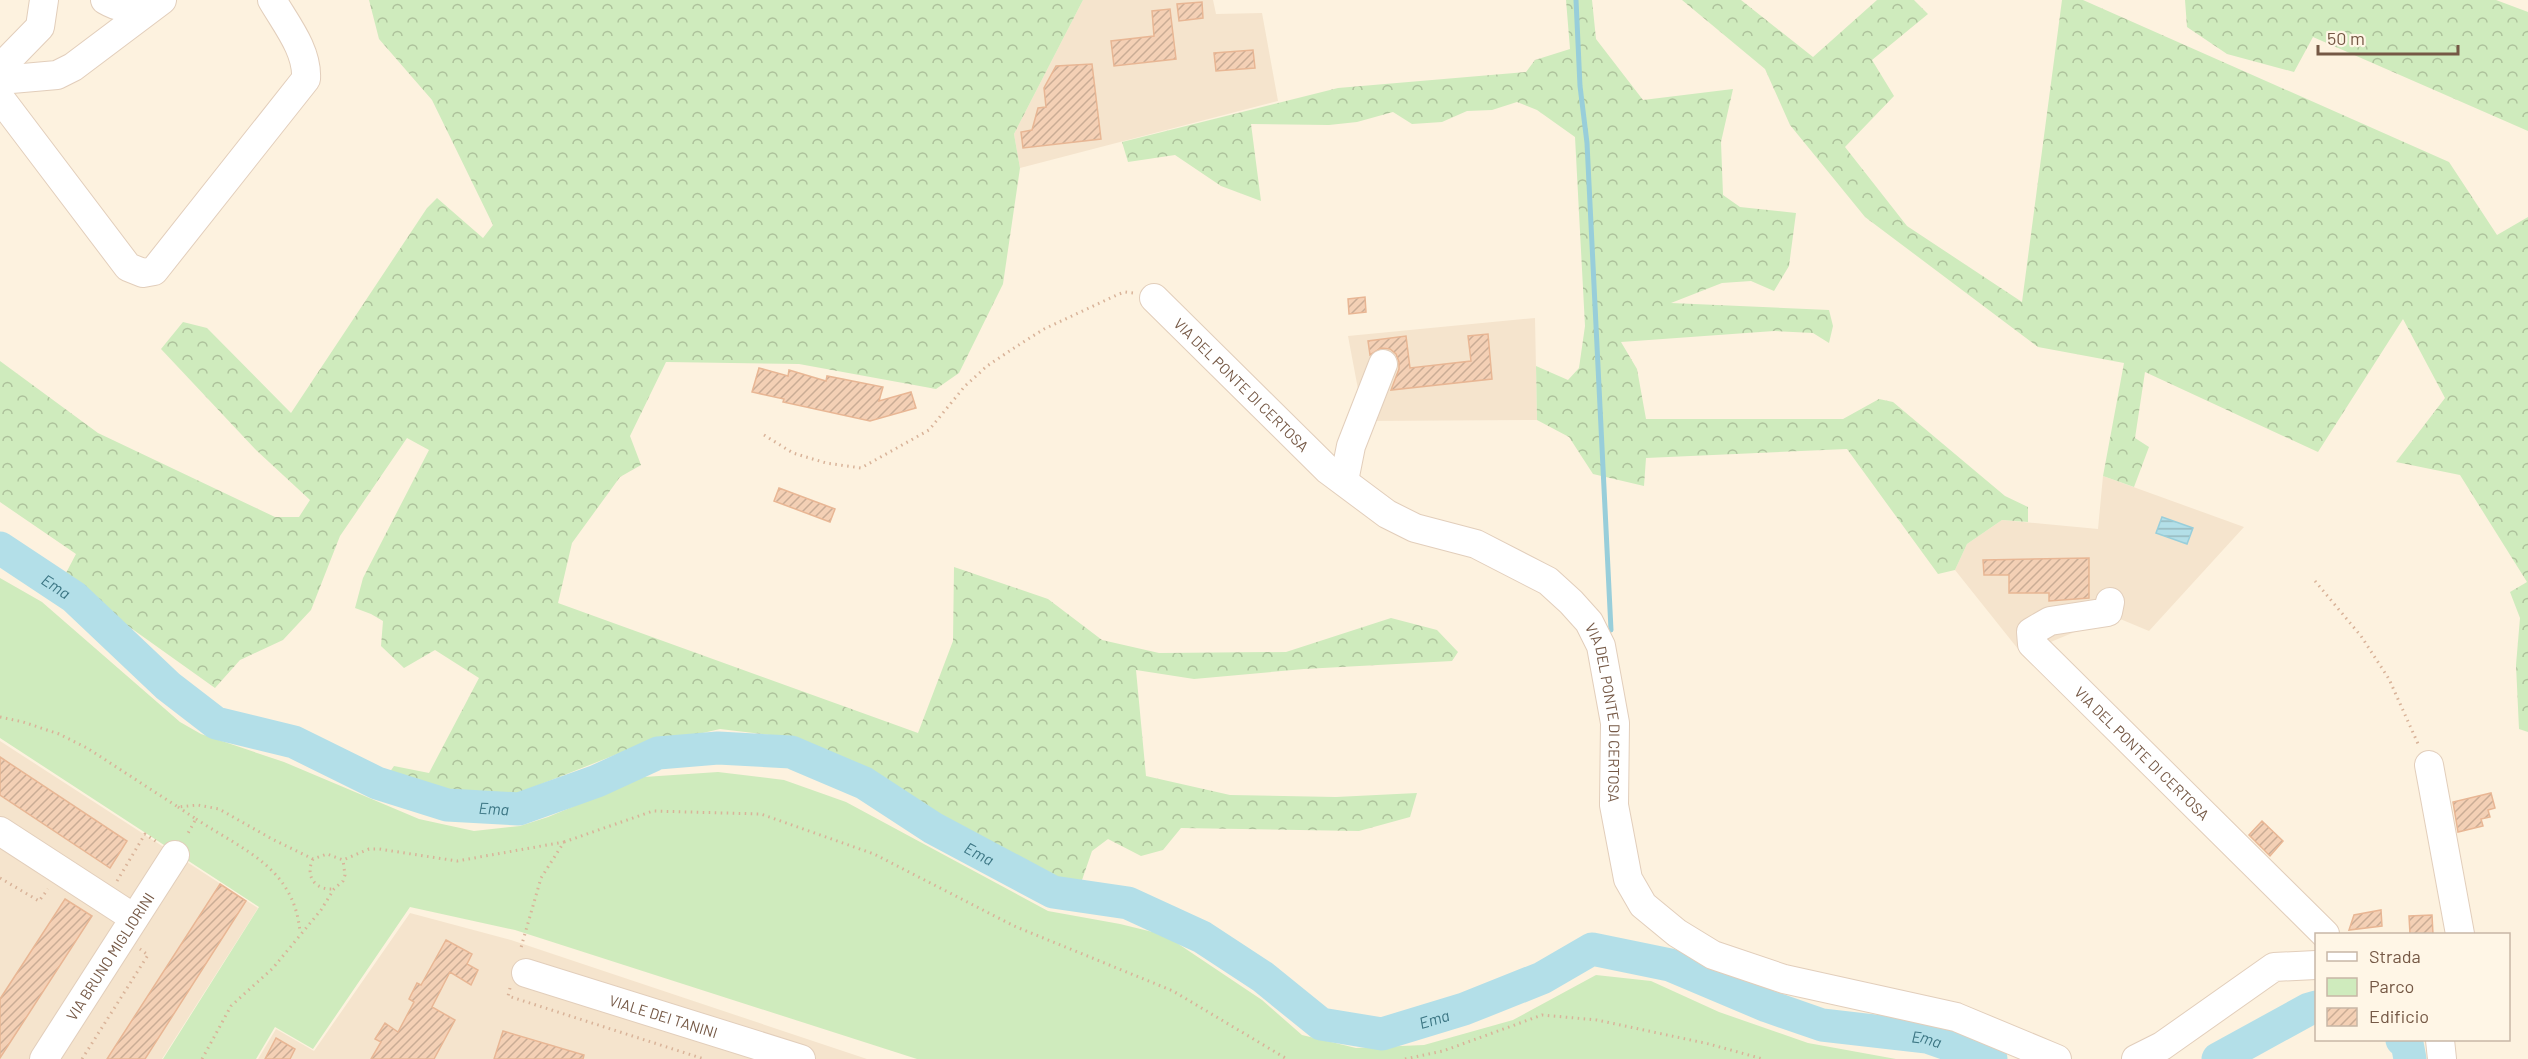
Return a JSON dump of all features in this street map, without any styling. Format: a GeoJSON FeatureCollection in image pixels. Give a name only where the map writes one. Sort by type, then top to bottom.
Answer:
{"type":"FeatureCollection","features":[{"type":"Feature","properties":{"kind":"street"},"geometry":{"type":"LineString","coordinates":[[0,69],[40,27],[44,0]]}},
{"type":"Feature","properties":{"kind":"street"},"geometry":{"type":"LineString","coordinates":[[105,0],[116,6],[127,6],[134,0]]}},
{"type":"Feature","properties":{"kind":"street"},"geometry":{"type":"LineString","coordinates":[[0,80],[57,75],[73,67],[162,0]]}},
{"type":"Feature","properties":{"kind":"street"},"geometry":{"type":"LineString","coordinates":[[0,98],[128,267],[143,273],[154,271],[306,79],[307,66],[301,51],[272,0]]}},
{"type":"Feature","properties":{"kind":"street","name":"VIA DEL PONTE DI CERTOSA"},"geometry":{"type":"LineString","coordinates":[[1154,298],[1328,470],[1387,514],[1415,528],[1476,544],[1548,581],[1572,602],[1589,622],[1601,646],[1615,723],[1614,805],[1628,879],[1643,905],[1677,933],[1713,955],[1784,979],[1956,1017],[2057,1059]]}},
{"type":"Feature","properties":{"kind":"street"},"geometry":{"type":"LineString","coordinates":[[1344,481],[1351,446],[1383,364]]}},
{"type":"Feature","properties":{"kind":"street","name":"VIA DEL PONTE DI CERTOSA"},"geometry":{"type":"LineString","coordinates":[[2110,602],[2108,612],[2050,621],[2031,632],[2032,644],[2324,933]]}},
{"type":"Feature","properties":{"kind":"street"},"geometry":{"type":"LineString","coordinates":[[2428,765],[2460,933]]}},
{"type":"Feature","properties":{"kind":"street"},"geometry":{"type":"LineString","coordinates":[[0,831],[134,918]]}},
{"type":"Feature","properties":{"kind":"street","name":"VIA BRUNO MIGLIORINI"},"geometry":{"type":"LineString","coordinates":[[44,1059],[175,855]]}},
{"type":"Feature","properties":{"kind":"street"},"geometry":{"type":"LineString","coordinates":[[2136,1059],[2162,1046],[2274,967],[2315,965]]}},
{"type":"Feature","properties":{"kind":"street","name":"VIALE DEI TANINI"},"geometry":{"type":"LineString","coordinates":[[520,971],[801,1059]]}},
{"type":"Feature","properties":{"kind":"street"},"geometry":{"type":"LineString","coordinates":[[2440,1041],[2442,1059]]}},
{"type":"Feature","properties":{"kind":"path"},"geometry":{"type":"LineString","coordinates":[[764,435],[793,453],[826,463],[861,468],[929,430],[965,386],[987,366],[1044,329],[1125,292],[1154,298]]}},
{"type":"Feature","properties":{"kind":"path"},"geometry":{"type":"LineString","coordinates":[[2315,581],[2361,636],[2389,679],[2428,765]]}},
{"type":"Feature","properties":{"kind":"path"},"geometry":{"type":"LineString","coordinates":[[0,717],[50,731],[87,748],[262,862],[280,876],[291,896],[298,915],[300,932]]}},
{"type":"Feature","properties":{"kind":"path"},"geometry":{"type":"LineString","coordinates":[[178,807],[198,805],[219,808],[272,839],[314,859],[327,854],[343,861],[369,849],[457,861],[564,842],[653,811],[761,814],[874,854],[1014,926],[1173,991],[1287,1059]]}},
{"type":"Feature","properties":{"kind":"path"},"geometry":{"type":"LineString","coordinates":[[175,855],[196,819]]}},
{"type":"Feature","properties":{"kind":"path"},"geometry":{"type":"LineString","coordinates":[[564,842],[541,878],[520,971],[508,996],[704,1059]]}},
{"type":"Feature","properties":{"kind":"path"},"geometry":{"type":"LineString","coordinates":[[314,859],[310,870],[312,881],[322,888],[334,889]]}},
{"type":"Feature","properties":{"kind":"path"},"geometry":{"type":"LineString","coordinates":[[202,1059],[231,1006],[273,968],[300,932],[321,910],[334,889],[343,881],[345,875],[343,861]]}},
{"type":"Feature","properties":{"kind":"path"},"geometry":{"type":"LineString","coordinates":[[0,878],[39,901],[51,885]]}},
{"type":"Feature","properties":{"kind":"path"},"geometry":{"type":"LineString","coordinates":[[1405,1059],[1443,1051],[1542,1015],[1597,1020],[1709,1044],[1763,1059]]}},
{"type":"Feature","properties":{"kind":"shaded area"},"geometry":{"type":"Polygon","coordinates":[[[1083,0],[1213,0],[1216,14],[1262,13],[1278,101],[1020,168],[1014,134],[1083,0]]]}},
{"type":"Feature","properties":{"kind":"shaded area"},"geometry":{"type":"Polygon","coordinates":[[[1535,318],[1537,420],[1364,421],[1348,336],[1535,318]]]}},
{"type":"Feature","properties":{"kind":"shaded area"},"geometry":{"type":"Polygon","coordinates":[[[2103,476],[2244,527],[2149,631],[2113,616],[2022,654],[1955,570],[1967,544],[2002,520],[2098,529],[2103,476]]]}},
{"type":"Feature","properties":{"kind":"shaded area"},"geometry":{"type":"Polygon","coordinates":[[[0,741],[258,908],[162,1059],[0,1059],[0,741]]]}},
{"type":"Feature","properties":{"kind":"shaded area"},"geometry":{"type":"Polygon","coordinates":[[[410,913],[511,940],[867,1059],[258,1059],[276,1029],[314,1051],[410,913]]]}},
{"type":"Feature","properties":{"kind":"green space"},"geometry":{"type":"Polygon","coordinates":[[[369,0],[1083,0],[1014,134],[1020,168],[1003,284],[959,373],[936,389],[799,364],[666,362],[630,436],[641,465],[620,477],[572,543],[558,603],[918,733],[953,641],[954,567],[1048,599],[1102,640],[1159,653],[1286,652],[1391,618],[1437,630],[1458,652],[1452,661],[1304,669],[1194,679],[1136,670],[1146,776],[1230,795],[1336,797],[1417,793],[1410,817],[1359,831],[1181,828],[1163,850],[1141,856],[1108,839],[1092,851],[1082,880],[1050,878],[920,803],[786,737],[720,729],[625,751],[511,796],[472,797],[426,789],[387,776],[394,766],[429,773],[479,678],[435,650],[404,668],[381,646],[383,621],[355,608],[363,578],[429,450],[407,438],[340,536],[311,610],[283,640],[240,660],[215,688],[114,616],[66,573],[76,554],[0,502],[0,361],[98,433],[275,517],[299,517],[310,500],[256,450],[161,349],[183,322],[207,328],[291,413],[427,208],[437,198],[483,238],[493,225],[432,100],[379,39],[369,0]]]}},
{"type":"Feature","properties":{"kind":"green space"},"geometry":{"type":"Polygon","coordinates":[[[1566,0],[1592,0],[1596,39],[1643,100],[1733,89],[1721,142],[1723,195],[1740,207],[1796,213],[1789,266],[1774,291],[1751,281],[1722,283],[1671,303],[1829,310],[1833,326],[1829,343],[1813,333],[1774,331],[1621,342],[1637,369],[1646,419],[1843,419],[1879,399],[1893,402],[2005,496],[2028,507],[2028,522],[2002,520],[1967,544],[1955,570],[1938,574],[1847,449],[1646,458],[1644,486],[1593,474],[1569,437],[1537,420],[1536,366],[1568,380],[1579,368],[1585,326],[1575,137],[1537,110],[1517,102],[1492,110],[1467,111],[1442,122],[1412,124],[1393,112],[1357,122],[1329,125],[1251,124],[1261,201],[1221,186],[1175,155],[1128,162],[1122,142],[1338,88],[1526,72],[1535,60],[1570,49],[1566,0]]]}},
{"type":"Feature","properties":{"kind":"green space"},"geometry":{"type":"Polygon","coordinates":[[[1682,0],[1741,0],[1813,57],[1877,0],[1914,0],[1928,14],[1872,60],[1894,96],[1845,147],[1907,226],[2022,302],[2062,0],[2083,0],[2449,162],[2497,235],[2528,217],[2528,732],[2519,729],[2516,665],[2520,618],[2510,592],[2527,582],[2460,475],[2396,462],[2445,398],[2403,319],[2318,452],[2145,372],[2135,438],[2149,447],[2134,487],[2103,476],[2124,363],[2038,347],[1865,217],[1790,125],[1765,69],[1682,0]]]}},
{"type":"Feature","properties":{"kind":"green space"},"geometry":{"type":"Polygon","coordinates":[[[2185,0],[2496,0],[2528,12],[2528,131],[2313,37],[2294,72],[2227,54],[2187,27],[2185,0]]]}},
{"type":"Feature","properties":{"kind":"green space"},"geometry":{"type":"Polygon","coordinates":[[[0,578],[42,602],[180,722],[201,734],[284,762],[419,819],[474,831],[520,826],[548,817],[644,777],[718,772],[784,780],[846,802],[1048,911],[1165,935],[1262,1000],[1302,1035],[1356,1048],[1424,1045],[1513,1020],[1596,975],[1651,981],[1719,1012],[1808,1043],[1896,1059],[917,1059],[515,930],[410,907],[313,1049],[275,1027],[256,1059],[163,1059],[259,907],[0,738],[0,578]]]}},
{"type":"Feature","properties":{"kind":"water"},"geometry":{"type":"Polygon","coordinates":[[[2162,517],[2193,528],[2187,544],[2156,533],[2162,517]]]}},
{"type":"Feature","properties":{"kind":"building"},"geometry":{"type":"Polygon","coordinates":[[[1202,2],[1203,18],[1179,21],[1177,4],[1202,2]]]}},
{"type":"Feature","properties":{"kind":"building"},"geometry":{"type":"Polygon","coordinates":[[[1170,9],[1176,59],[1114,66],[1111,41],[1154,36],[1152,11],[1170,9]]]}},
{"type":"Feature","properties":{"kind":"building"},"geometry":{"type":"Polygon","coordinates":[[[1253,50],[1255,68],[1216,71],[1214,53],[1253,50]]]}},
{"type":"Feature","properties":{"kind":"building"},"geometry":{"type":"Polygon","coordinates":[[[1092,64],[1101,139],[1023,148],[1021,132],[1032,130],[1038,108],[1046,107],[1044,88],[1056,66],[1092,64]]]}},
{"type":"Feature","properties":{"kind":"building"},"geometry":{"type":"Polygon","coordinates":[[[1365,297],[1366,312],[1349,314],[1348,299],[1365,297]]]}},
{"type":"Feature","properties":{"kind":"building"},"geometry":{"type":"Polygon","coordinates":[[[1488,334],[1492,379],[1391,390],[1399,369],[1396,354],[1390,349],[1381,348],[1370,355],[1368,341],[1406,336],[1410,368],[1471,361],[1468,336],[1488,334]]]}},
{"type":"Feature","properties":{"kind":"building"},"geometry":{"type":"Polygon","coordinates":[[[759,368],[788,376],[789,370],[826,381],[827,376],[883,387],[879,401],[911,392],[916,408],[870,421],[783,402],[784,399],[752,392],[759,368]]]}},
{"type":"Feature","properties":{"kind":"building"},"geometry":{"type":"Polygon","coordinates":[[[779,488],[835,509],[830,522],[774,501],[779,488]]]}},
{"type":"Feature","properties":{"kind":"building"},"geometry":{"type":"Polygon","coordinates":[[[2089,558],[2089,598],[2049,601],[2049,593],[2009,593],[2009,575],[1984,575],[1983,560],[2089,558]]]}},
{"type":"Feature","properties":{"kind":"building"},"geometry":{"type":"Polygon","coordinates":[[[0,757],[127,841],[110,868],[0,795],[0,757]]]}},
{"type":"Feature","properties":{"kind":"building"},"geometry":{"type":"Polygon","coordinates":[[[2491,793],[2495,808],[2488,810],[2490,817],[2481,819],[2483,826],[2458,832],[2453,802],[2491,793]]]}},
{"type":"Feature","properties":{"kind":"building"},"geometry":{"type":"Polygon","coordinates":[[[2262,821],[2283,841],[2270,856],[2249,835],[2262,821]]]}},
{"type":"Feature","properties":{"kind":"building"},"geometry":{"type":"Polygon","coordinates":[[[220,884],[246,901],[145,1059],[107,1059],[220,884]]]}},
{"type":"Feature","properties":{"kind":"building"},"geometry":{"type":"Polygon","coordinates":[[[65,899],[92,916],[0,1058],[0,999],[65,899]]]}},
{"type":"Feature","properties":{"kind":"building"},"geometry":{"type":"Polygon","coordinates":[[[2381,910],[2382,926],[2349,930],[2354,915],[2381,910]]]}},
{"type":"Feature","properties":{"kind":"building"},"geometry":{"type":"Polygon","coordinates":[[[2432,915],[2433,933],[2410,933],[2409,916],[2432,915]]]}},
{"type":"Feature","properties":{"kind":"building"},"geometry":{"type":"Polygon","coordinates":[[[446,940],[472,954],[467,964],[478,970],[471,985],[450,972],[432,1007],[455,1020],[434,1059],[371,1059],[381,1042],[375,1039],[385,1023],[398,1032],[414,1002],[409,999],[417,983],[421,985],[446,940]]]}},
{"type":"Feature","properties":{"kind":"building"},"geometry":{"type":"Polygon","coordinates":[[[503,1031],[584,1055],[583,1059],[494,1059],[503,1031]]]}},
{"type":"Feature","properties":{"kind":"building"},"geometry":{"type":"Polygon","coordinates":[[[276,1038],[295,1049],[290,1059],[265,1059],[276,1038]]]}},
{"type":"Feature","properties":{"kind":"waterway"},"geometry":{"type":"LineString","coordinates":[[1576,0],[1580,86],[1587,143],[1611,630]]}},
{"type":"Feature","properties":{"kind":"waterway","name":"Ema"},"geometry":{"type":"LineString","coordinates":[[0,548],[74,597],[168,686],[216,723],[294,742],[377,783],[447,805],[519,809],[597,781],[658,753],[718,748],[791,752],[864,783],[933,828],[1053,892],[1128,903],[1202,937],[1263,977],[1321,1024],[1382,1034],[1464,1009],[1542,978],[1592,949],[1670,965],[1767,1006],[1822,1025],[1927,1037],[1991,1059]]}},
{"type":"Feature","properties":{"kind":"waterway","name":"Ema"},"geometry":{"type":"LineString","coordinates":[[2218,1059],[2315,1007]]}},
{"type":"Feature","properties":{"kind":"waterway","name":"Ema"},"geometry":{"type":"LineString","coordinates":[[2404,1041],[2407,1043],[2410,1059]]}}]}
